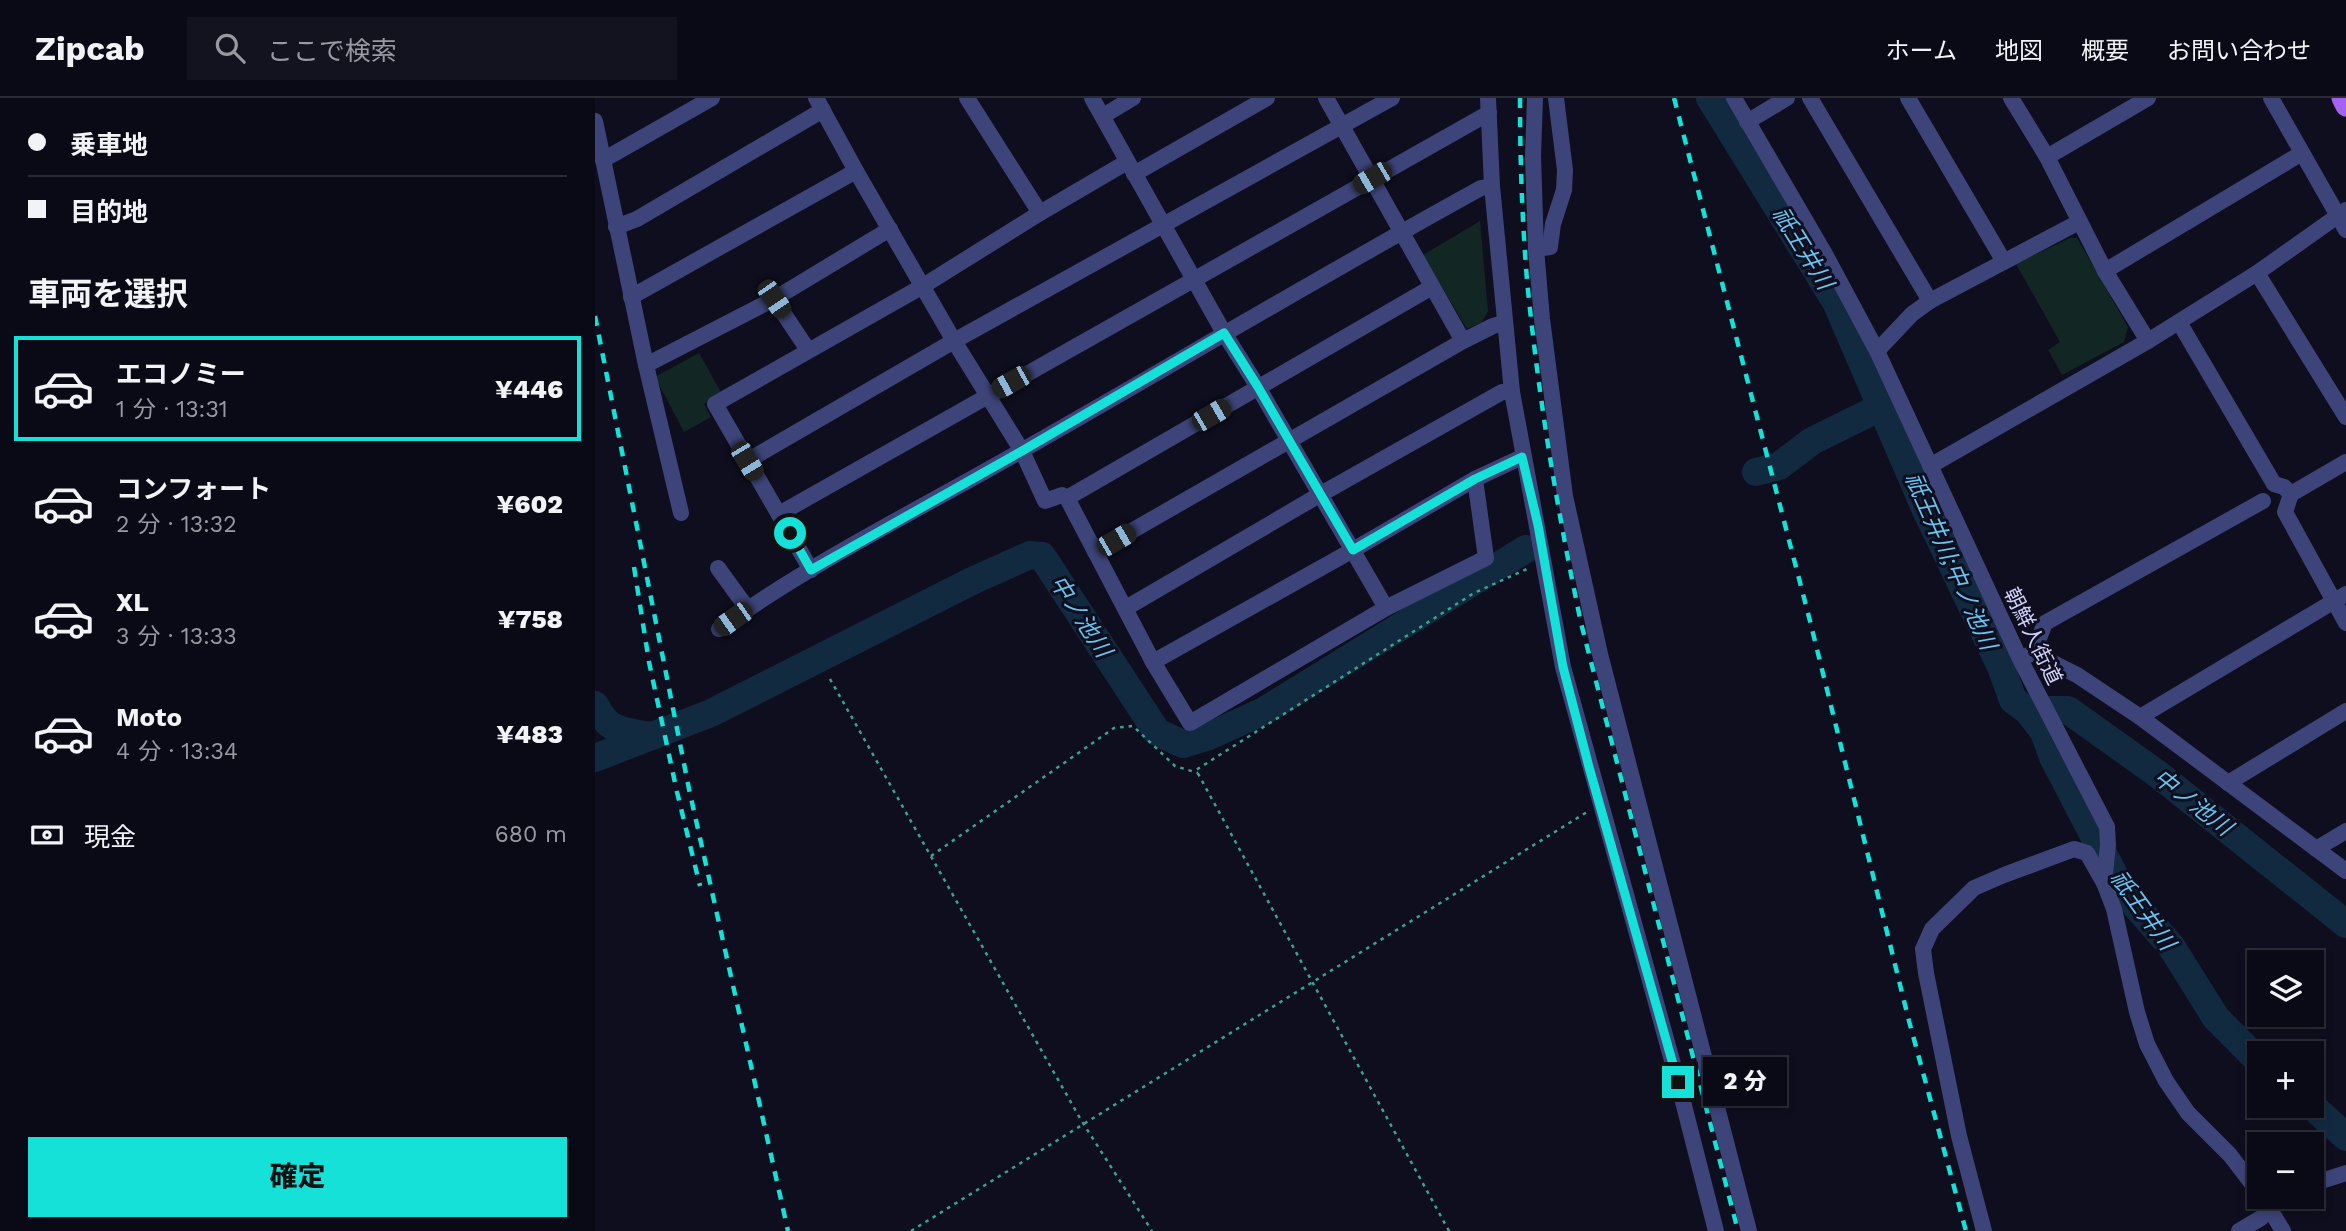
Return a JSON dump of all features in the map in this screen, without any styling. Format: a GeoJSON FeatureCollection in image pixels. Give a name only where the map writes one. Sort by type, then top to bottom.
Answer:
{"type":"FeatureCollection","features":[{"type":"Feature","properties":{"kind":"main road"},"geometry":{"type":"LineString","coordinates":[[2342,98],[2346,106]]}},
{"type":"Feature","properties":{"kind":"street"},"geometry":{"type":"LineString","coordinates":[[603,160],[712,98]]}},
{"type":"Feature","properties":{"kind":"street"},"geometry":{"type":"LineString","coordinates":[[967,98],[1040,213]]}},
{"type":"Feature","properties":{"kind":"street"},"geometry":{"type":"LineString","coordinates":[[1092,98],[1224,333],[1386,608]]}},
{"type":"Feature","properties":{"kind":"street"},"geometry":{"type":"LineString","coordinates":[[1103,116],[1133,98]]}},
{"type":"Feature","properties":{"kind":"street"},"geometry":{"type":"LineString","coordinates":[[811,570],[715,404],[923,286],[1040,213],[1268,98]]}},
{"type":"Feature","properties":{"kind":"street"},"geometry":{"type":"LineString","coordinates":[[1326,98],[1463,341]]}},
{"type":"Feature","properties":{"kind":"street"},"geometry":{"type":"LineString","coordinates":[[747,461],[954,341],[1392,98]]}},
{"type":"Feature","properties":{"kind":"street"},"geometry":{"type":"LineString","coordinates":[[1535,98],[1533,156],[1537,249],[1565,496],[1577,559],[1637,801],[1749,1231]]}},
{"type":"Feature","properties":{"kind":"street"},"geometry":{"type":"LineString","coordinates":[[1537,249],[1550,247],[1553,224],[1564,190],[1565,170],[1556,98]]}},
{"type":"Feature","properties":{"kind":"street","name":"朝鮮人街道"},"geometry":{"type":"LineString","coordinates":[[1734,98],[1825,254],[1877,351],[1930,467],[2027,656],[2033,685],[2107,827],[2104,877],[2144,1033],[2166,1081],[2187,1113],[2230,1155],[2247,1178]]}},
{"type":"Feature","properties":{"kind":"street"},"geometry":{"type":"LineString","coordinates":[[1747,122],[1787,98]]}},
{"type":"Feature","properties":{"kind":"street"},"geometry":{"type":"LineString","coordinates":[[1810,98],[1930,301]]}},
{"type":"Feature","properties":{"kind":"street"},"geometry":{"type":"LineString","coordinates":[[1908,98],[2004,260]]}},
{"type":"Feature","properties":{"kind":"street"},"geometry":{"type":"LineString","coordinates":[[2011,98],[2047,157],[2105,271],[2148,341]]}},
{"type":"Feature","properties":{"kind":"street"},"geometry":{"type":"LineString","coordinates":[[2047,157],[2148,98]]}},
{"type":"Feature","properties":{"kind":"street"},"geometry":{"type":"LineString","coordinates":[[2271,98],[2302,153],[2342,212],[2346,230]]}},
{"type":"Feature","properties":{"kind":"street"},"geometry":{"type":"LineString","coordinates":[[616,227],[637,219],[819,104],[954,341],[1022,451],[1045,501],[1062,495],[1067,498],[1153,662],[1190,723],[1386,608],[1486,558],[1475,479]]}},
{"type":"Feature","properties":{"kind":"street"},"geometry":{"type":"LineString","coordinates":[[779,514],[1372,178],[1489,106],[1492,186],[1512,392],[1563,667],[1678,1082],[1716,1231]]}},
{"type":"Feature","properties":{"kind":"street"},"geometry":{"type":"LineString","coordinates":[[595,121],[631,297],[681,513]]}},
{"type":"Feature","properties":{"kind":"street"},"geometry":{"type":"LineString","coordinates":[[2105,271],[2302,153]]}},
{"type":"Feature","properties":{"kind":"street"},"geometry":{"type":"LineString","coordinates":[[631,297],[856,172]]}},
{"type":"Feature","properties":{"kind":"street"},"geometry":{"type":"LineString","coordinates":[[719,629],[747,608],[811,570],[1224,333],[1402,231],[1481,188],[1492,186]]}},
{"type":"Feature","properties":{"kind":"street"},"geometry":{"type":"LineString","coordinates":[[1930,467],[2179,322],[2257,273],[2342,212]]}},
{"type":"Feature","properties":{"kind":"street"},"geometry":{"type":"LineString","coordinates":[[1877,351],[1912,314],[1930,301],[2079,222]]}},
{"type":"Feature","properties":{"kind":"street"},"geometry":{"type":"LineString","coordinates":[[646,365],[774,299],[890,229]]}},
{"type":"Feature","properties":{"kind":"street"},"geometry":{"type":"LineString","coordinates":[[2257,273],[2346,416]]}},
{"type":"Feature","properties":{"kind":"street"},"geometry":{"type":"LineString","coordinates":[[1067,498],[1432,287]]}},
{"type":"Feature","properties":{"kind":"street"},"geometry":{"type":"LineString","coordinates":[[774,299],[808,350]]}},
{"type":"Feature","properties":{"kind":"street"},"geometry":{"type":"LineString","coordinates":[[2179,322],[2274,484],[2284,487],[2291,494]]}},
{"type":"Feature","properties":{"kind":"street"},"geometry":{"type":"LineString","coordinates":[[1095,552],[1463,341],[1504,323]]}},
{"type":"Feature","properties":{"kind":"street"},"geometry":{"type":"LineString","coordinates":[[1126,608],[1501,393],[1512,392]]}},
{"type":"Feature","properties":{"kind":"street"},"geometry":{"type":"LineString","coordinates":[[1153,662],[1475,479],[1522,457]]}},
{"type":"Feature","properties":{"kind":"street"},"geometry":{"type":"LineString","coordinates":[[2285,512],[2291,494],[2346,462]]}},
{"type":"Feature","properties":{"kind":"street"},"geometry":{"type":"LineString","coordinates":[[2274,484],[2267,490],[2263,501],[2045,623],[2027,656],[2077,675],[2140,717],[2346,871]]}},
{"type":"Feature","properties":{"kind":"street"},"geometry":{"type":"LineString","coordinates":[[2263,501],[2272,511],[2285,512]]}},
{"type":"Feature","properties":{"kind":"street"},"geometry":{"type":"LineString","coordinates":[[2285,512],[2340,598],[2346,623]]}},
{"type":"Feature","properties":{"kind":"street"},"geometry":{"type":"LineString","coordinates":[[718,568],[747,608]]}},
{"type":"Feature","properties":{"kind":"street"},"geometry":{"type":"LineString","coordinates":[[2140,717],[2340,598]]}},
{"type":"Feature","properties":{"kind":"street"},"geometry":{"type":"LineString","coordinates":[[2228,783],[2346,711]]}},
{"type":"Feature","properties":{"kind":"street"},"geometry":{"type":"LineString","coordinates":[[2316,849],[2346,831]]}},
{"type":"Feature","properties":{"kind":"street"},"geometry":{"type":"LineString","coordinates":[[1984,1231],[1959,1136],[1923,949],[1932,929],[1974,888],[2004,875],[2074,849],[2087,853],[2104,877]]}},
{"type":"Feature","properties":{"kind":"street"},"geometry":{"type":"LineString","coordinates":[[2324,1180],[2346,1173]]}},
{"type":"Feature","properties":{"kind":"street"},"geometry":{"type":"LineString","coordinates":[[2239,1231],[2257,1209]]}},
{"type":"Feature","properties":{"kind":"street","name":"朝鮮人街道"},"geometry":{"type":"LineString","coordinates":[[2270,1209],[2283,1231]]}},
{"type":"Feature","properties":{"kind":"path"},"geometry":{"type":"LineString","coordinates":[[1449,1231],[1196,770],[1474,593],[1545,561]]}},
{"type":"Feature","properties":{"kind":"path"},"geometry":{"type":"LineString","coordinates":[[830,679],[1081,1120],[1152,1231]]}},
{"type":"Feature","properties":{"kind":"path"},"geometry":{"type":"LineString","coordinates":[[931,856],[1114,728],[1133,726],[1175,766],[1198,773]]}},
{"type":"Feature","properties":{"kind":"path"},"geometry":{"type":"LineString","coordinates":[[911,1231],[1600,804]]}},
{"type":"Feature","properties":{"kind":"green space"},"geometry":{"type":"Polygon","coordinates":[[[1480,221],[1488,311],[1482,322],[1467,329],[1423,255],[1480,221]]]}},
{"type":"Feature","properties":{"kind":"green space"},"geometry":{"type":"Polygon","coordinates":[[[2070,238],[2077,238],[2128,327],[2124,342],[2062,375],[2048,350],[2060,342],[2016,264],[2070,238]]]}},
{"type":"Feature","properties":{"kind":"green space"},"geometry":{"type":"Polygon","coordinates":[[[699,353],[722,394],[704,404],[711,417],[684,432],[655,377],[699,353]]]}},
{"type":"Feature","properties":{"kind":"waterway","name":"祇王井川;中ノ池川"},"geometry":{"type":"LineString","coordinates":[[1710,98],[1836,302],[1925,508],[2001,667],[2013,700],[2027,710],[2044,732],[2053,757],[2122,890],[2171,946],[2216,1018],[2247,1049]]}},
{"type":"Feature","properties":{"kind":"waterway","name":"中ノ池川"},"geometry":{"type":"LineString","coordinates":[[1756,472],[1779,466],[1812,441],[1883,406]]}},
{"type":"Feature","properties":{"kind":"waterway","name":"中ノ池川"},"geometry":{"type":"LineString","coordinates":[[595,758],[711,713],[972,581],[1030,555],[1042,556],[1157,732],[1183,744],[1209,736],[1264,711],[1526,549]]}},
{"type":"Feature","properties":{"kind":"waterway"},"geometry":{"type":"LineString","coordinates":[[595,705],[612,726],[652,736]]}},
{"type":"Feature","properties":{"kind":"waterway","name":"中ノ池川"},"geometry":{"type":"LineString","coordinates":[[2027,710],[2068,710],[2159,775],[2346,924]]}},
{"type":"Feature","properties":{"kind":"waterway","name":"祇王井川"},"geometry":{"type":"LineString","coordinates":[[2324,1117],[2346,1137]]}},
{"type":"Feature","properties":{"kind":"railway"},"geometry":{"type":"LineString","coordinates":[[1520,98],[1522,189],[1531,323],[1564,537],[1581,623],[1738,1231]]}},
{"type":"Feature","properties":{"kind":"railway"},"geometry":{"type":"LineString","coordinates":[[1674,98],[1810,621],[1909,1021],[1966,1231]]}},
{"type":"Feature","properties":{"kind":"railway"},"geometry":{"type":"LineString","coordinates":[[595,316],[689,789],[788,1231]]}},
{"type":"Feature","properties":{"kind":"railway"},"geometry":{"type":"LineString","coordinates":[[634,567],[649,662],[700,886]]}},
{"type":"Feature","properties":{"kind":"route"},"geometry":{"type":"LineString","coordinates":[[790,533],[811,570],[1224,333],[1353,550],[1475,479],[1522,457],[1538,525],[1563,667],[1678,1082]]}}]}
